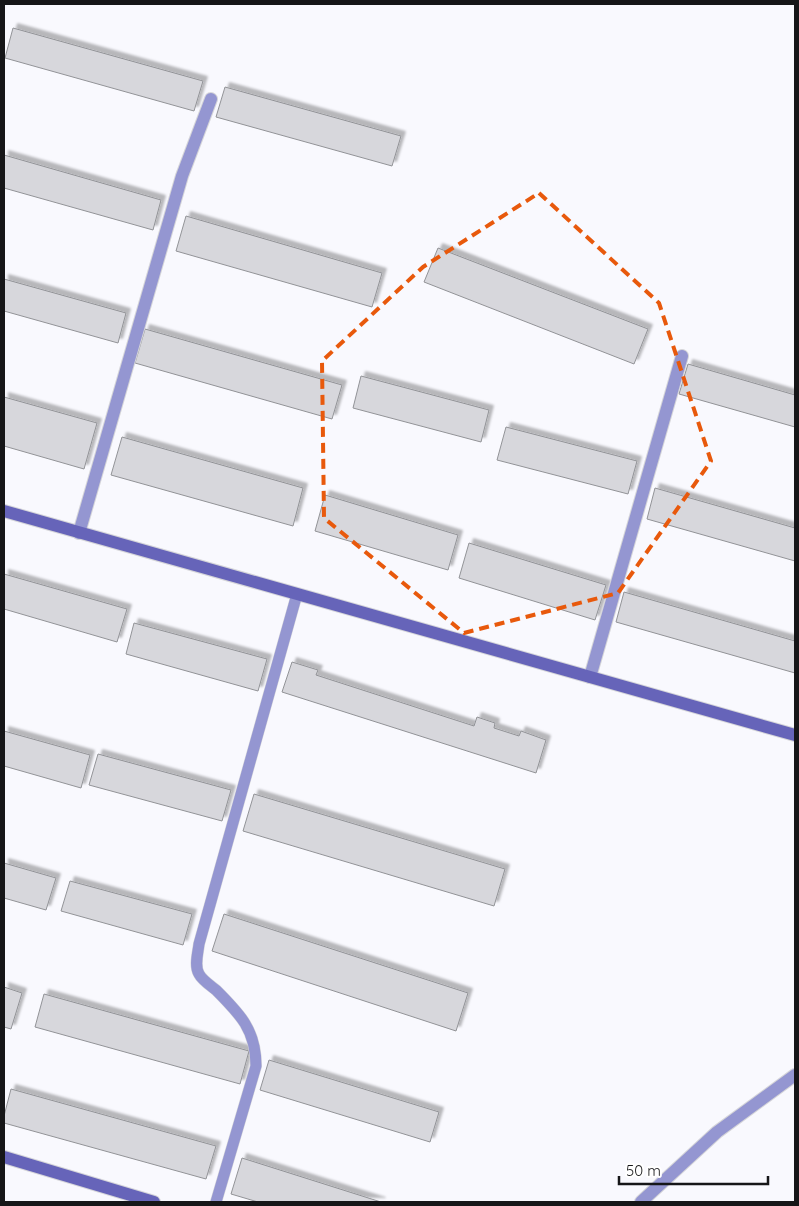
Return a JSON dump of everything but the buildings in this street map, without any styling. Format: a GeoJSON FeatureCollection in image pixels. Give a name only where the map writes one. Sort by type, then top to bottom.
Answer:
{"type":"FeatureCollection","features":[{"type":"Feature","properties":{"kind":"street"},"geometry":{"type":"LineString","coordinates":[[79,533],[182,176],[211,99]]}},
{"type":"Feature","properties":{"kind":"street"},"geometry":{"type":"LineString","coordinates":[[590,677],[682,356]]}},
{"type":"Feature","properties":{"kind":"street"},"geometry":{"type":"LineString","coordinates":[[4,511],[795,735]]}},
{"type":"Feature","properties":{"kind":"street"},"geometry":{"type":"LineString","coordinates":[[641,1202],[717,1132],[795,1075]]}},
{"type":"Feature","properties":{"kind":"street"},"geometry":{"type":"LineString","coordinates":[[4,1158],[154,1202]]}},
{"type":"Feature","properties":{"kind":"lane"},"geometry":{"type":"LineString","coordinates":[[216,1202],[256,1066],[256,1048],[250,1033],[238,1013],[198,974],[196,962],[297,594]]}},
{"type":"Feature","properties":{"kind":"highlighted area"},"geometry":{"type":"Polygon","coordinates":[[[539,193],[659,303],[711,461],[618,593],[464,633],[324,518],[322,361],[423,267],[539,193]]]}}]}
